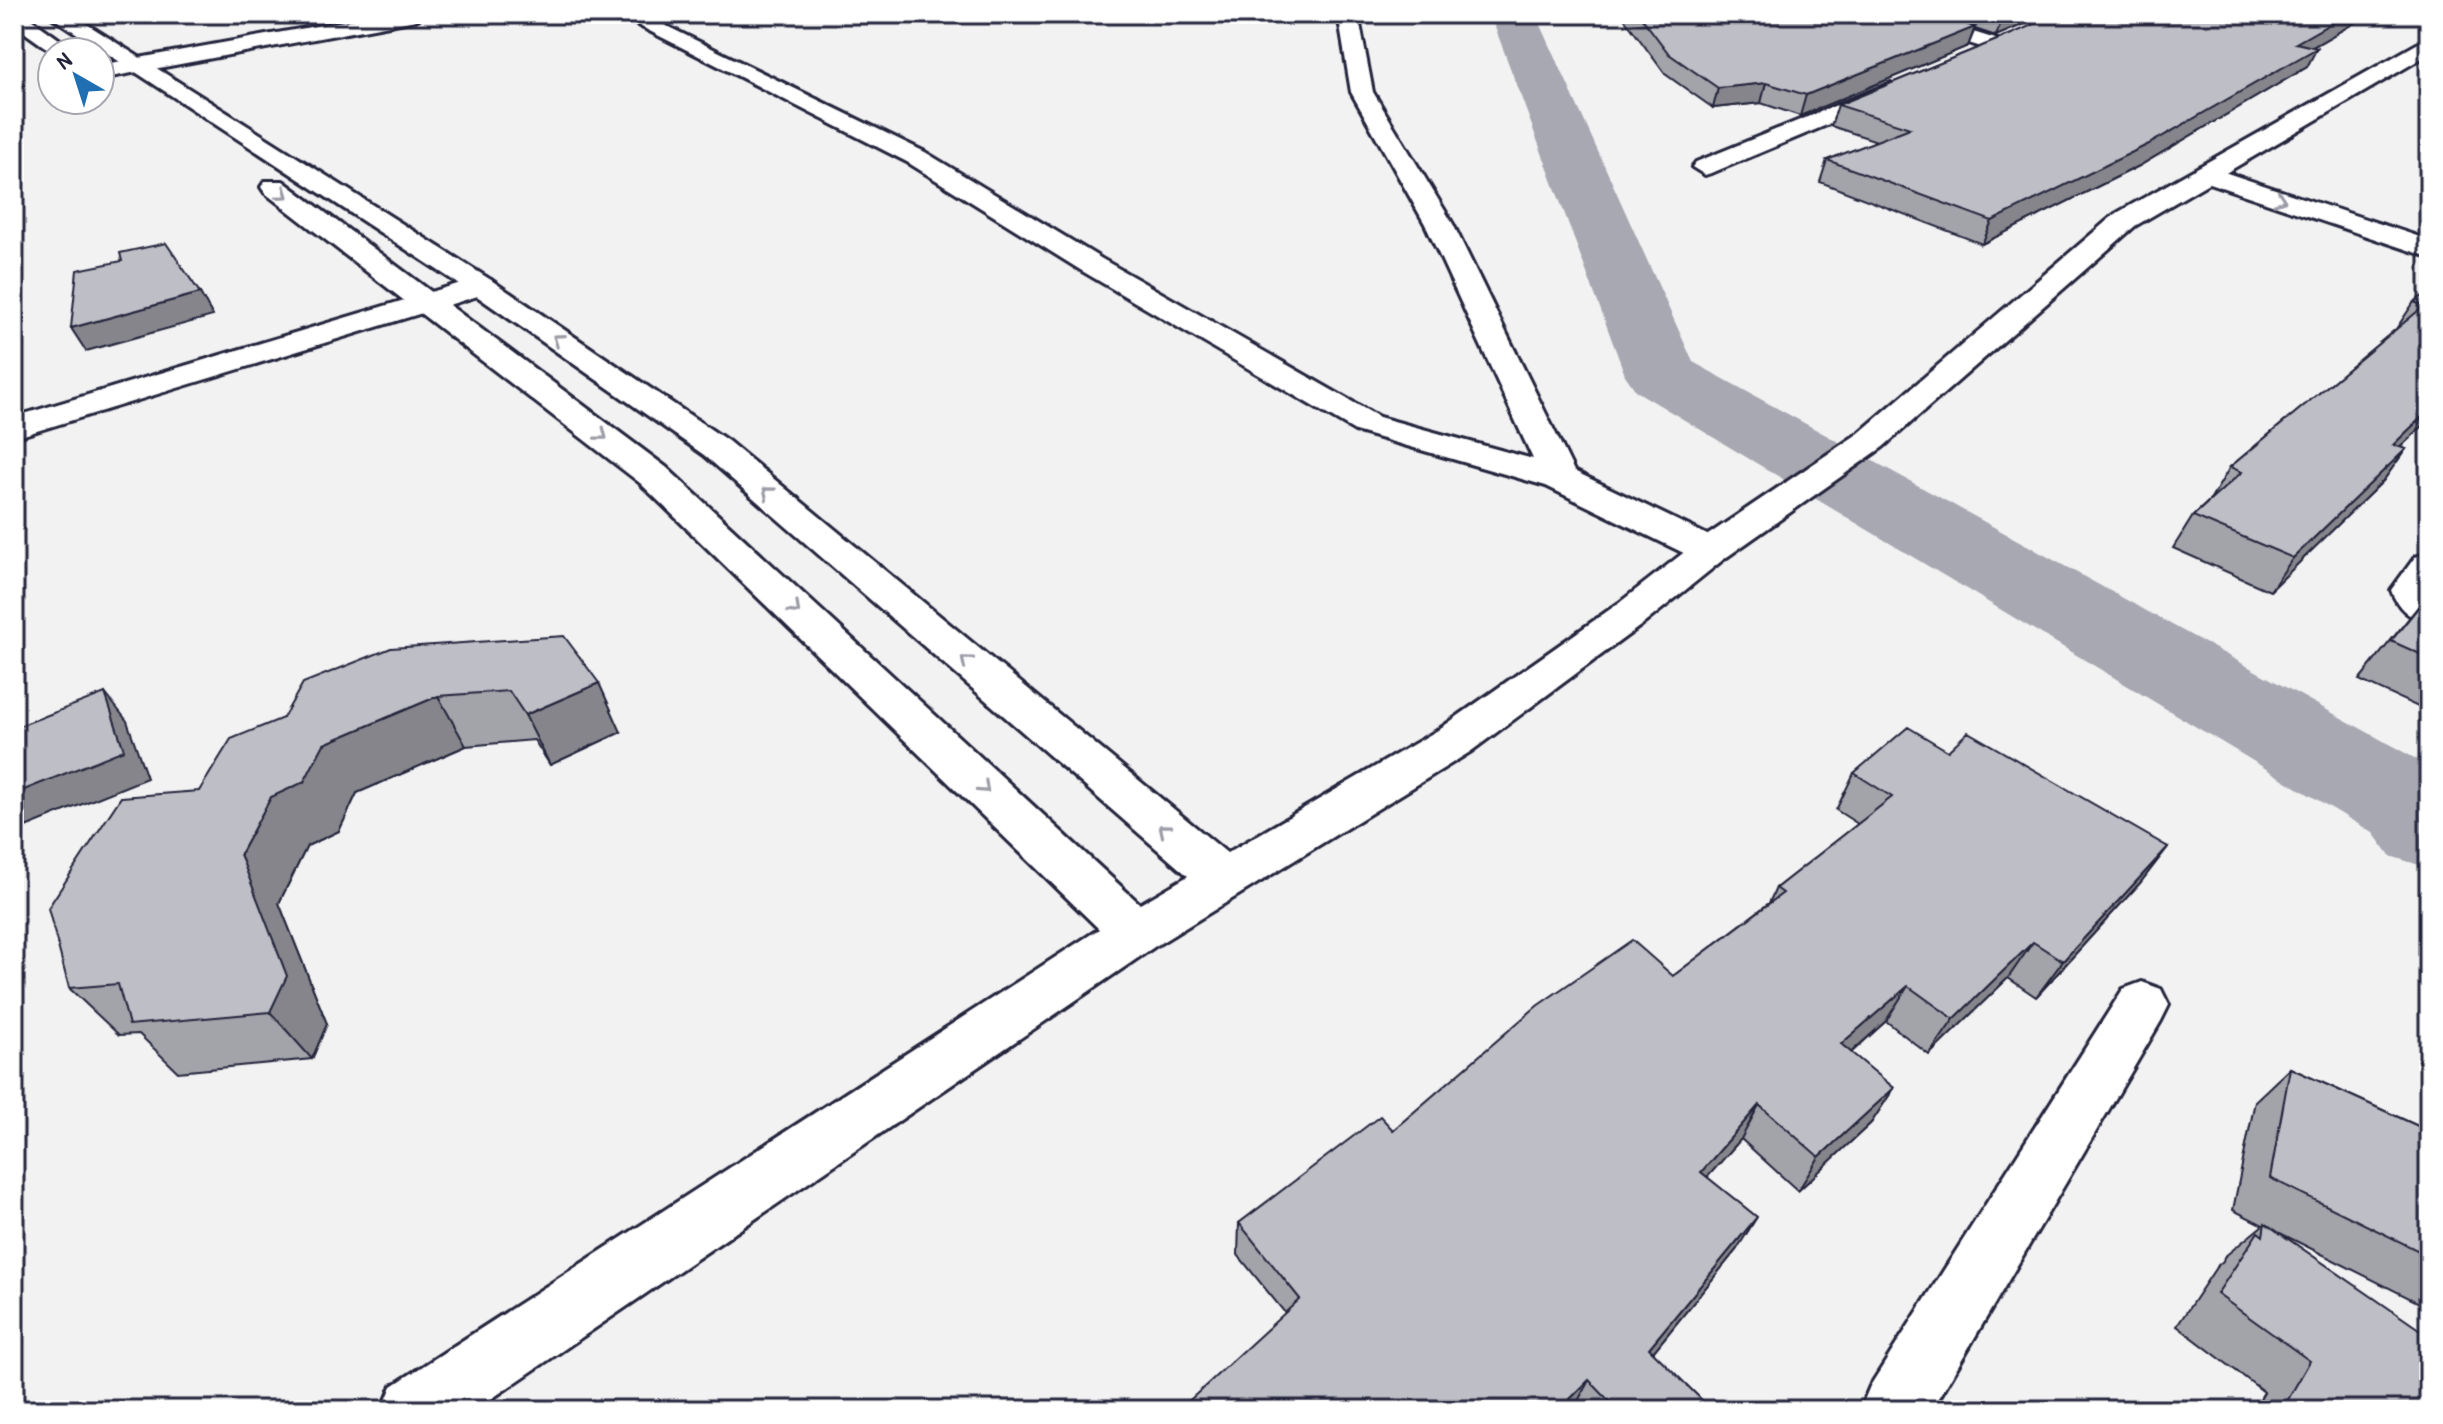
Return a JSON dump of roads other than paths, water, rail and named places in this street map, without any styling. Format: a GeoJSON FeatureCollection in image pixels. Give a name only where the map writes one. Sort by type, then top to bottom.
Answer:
{"type":"FeatureCollection","features":[{"type":"Feature","properties":{"kind":"street"},"geometry":{"type":"LineString","coordinates":[[57,14],[301,174],[481,286],[716,448],[1224,879]]}},
{"type":"Feature","properties":{"kind":"street"},"geometry":{"type":"LineString","coordinates":[[116,70],[416,14]]}},
{"type":"Feature","properties":{"kind":"street"},"geometry":{"type":"LineString","coordinates":[[626,14],[916,157],[1092,265],[1367,424],[1559,478],[1710,551]]}},
{"type":"Feature","properties":{"kind":"street"},"geometry":{"type":"LineString","coordinates":[[1348,14],[1362,92],[1439,224],[1559,478]]}},
{"type":"Feature","properties":{"kind":"street"},"geometry":{"type":"LineString","coordinates":[[1895,14],[1998,46]]}},
{"type":"Feature","properties":{"kind":"street"},"geometry":{"type":"LineString","coordinates":[[14,16],[43,36]]}},
{"type":"Feature","properties":{"kind":"street"},"geometry":{"type":"LineString","coordinates":[[1968,58],[2023,35]]}},
{"type":"Feature","properties":{"kind":"street"},"geometry":{"type":"LineString","coordinates":[[416,1410],[1136,932],[1454,741],[1633,612],[1710,551],[1845,459],[2125,220],[2429,45]]}},
{"type":"Feature","properties":{"kind":"street"},"geometry":{"type":"LineString","coordinates":[[1705,167],[1910,82]]}},
{"type":"Feature","properties":{"kind":"street"},"geometry":{"type":"LineString","coordinates":[[116,84],[270,184],[653,475],[1136,932]]}},
{"type":"Feature","properties":{"kind":"street"},"geometry":{"type":"LineString","coordinates":[[2217,167],[2429,224]]}},
{"type":"Feature","properties":{"kind":"street"},"geometry":{"type":"LineString","coordinates":[[2217,167],[2429,249]]}},
{"type":"Feature","properties":{"kind":"street"},"geometry":{"type":"LineString","coordinates":[[14,428],[481,286]]}},
{"type":"Feature","properties":{"kind":"street"},"geometry":{"type":"LineString","coordinates":[[2429,565],[2411,590],[2415,600],[2429,610]]}},
{"type":"Feature","properties":{"kind":"street"},"geometry":{"type":"LineString","coordinates":[[1894,1410],[2142,1005]]}},
{"type":"Feature","properties":{"kind":"waterway"},"geometry":{"type":"LineString","coordinates":[[1513,14],[1662,375],[2411,805],[2429,827]]}}]}
